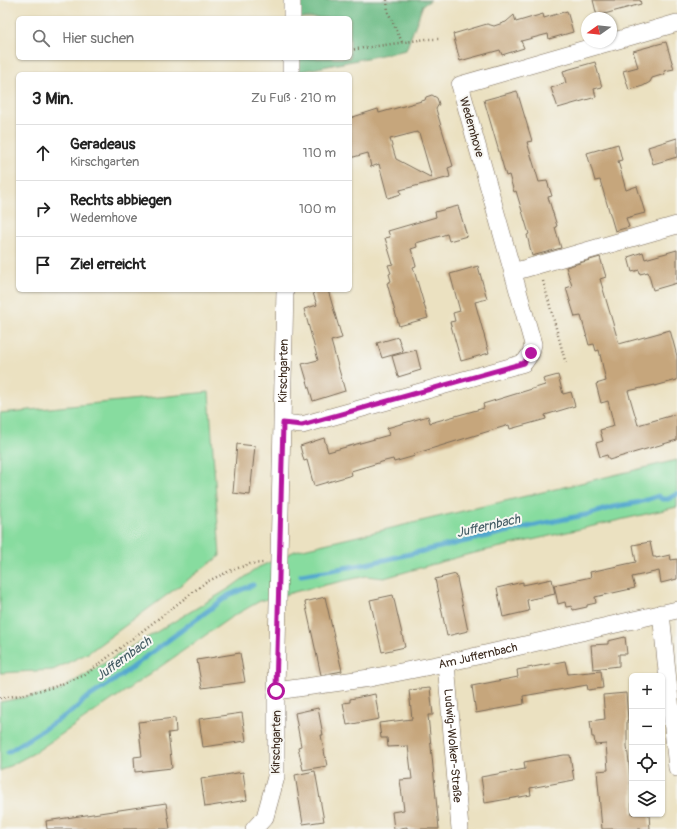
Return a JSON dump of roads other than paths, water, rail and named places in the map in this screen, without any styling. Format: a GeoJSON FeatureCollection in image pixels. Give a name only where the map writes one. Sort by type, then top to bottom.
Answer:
{"type":"FeatureCollection","features":[{"type":"Feature","properties":{"kind":"street"},"geometry":{"type":"LineString","coordinates":[[292,0],[292,16]]}},
{"type":"Feature","properties":{"kind":"street","name":"Wedemhove"},"geometry":{"type":"LineString","coordinates":[[617,40],[677,23]]}},
{"type":"Feature","properties":{"kind":"street","name":"Wedemhove"},"geometry":{"type":"LineString","coordinates":[[283,423],[302,425],[524,363],[531,353],[533,344],[514,272],[460,85],[589,48]]}},
{"type":"Feature","properties":{"kind":"street"},"geometry":{"type":"LineString","coordinates":[[291,60],[291,72]]}},
{"type":"Feature","properties":{"kind":"street"},"geometry":{"type":"LineString","coordinates":[[514,272],[677,225]]}},
{"type":"Feature","properties":{"kind":"street","name":"Kirschgarten"},"geometry":{"type":"LineString","coordinates":[[254,829],[265,817],[276,777],[276,691],[285,292]]}},
{"type":"Feature","properties":{"kind":"street"},"geometry":{"type":"LineString","coordinates":[[669,612],[677,768]]}},
{"type":"Feature","properties":{"kind":"street","name":"Am Juffernbach"},"geometry":{"type":"LineString","coordinates":[[276,691],[370,678],[446,663],[669,612]]}},
{"type":"Feature","properties":{"kind":"street","name":"Ludwig-Wolker-Straße"},"geometry":{"type":"LineString","coordinates":[[446,663],[460,829]]}},
{"type":"Feature","properties":{"kind":"waterway","name":"Juffernbach"},"geometry":{"type":"LineString","coordinates":[[301,575],[362,565],[590,514],[658,496],[662,499],[668,499],[677,494]]}},
{"type":"Feature","properties":{"kind":"waterway","name":"Juffernbach"},"geometry":{"type":"LineString","coordinates":[[8,752],[77,708],[84,700],[112,682],[229,595],[253,585]]}}]}
